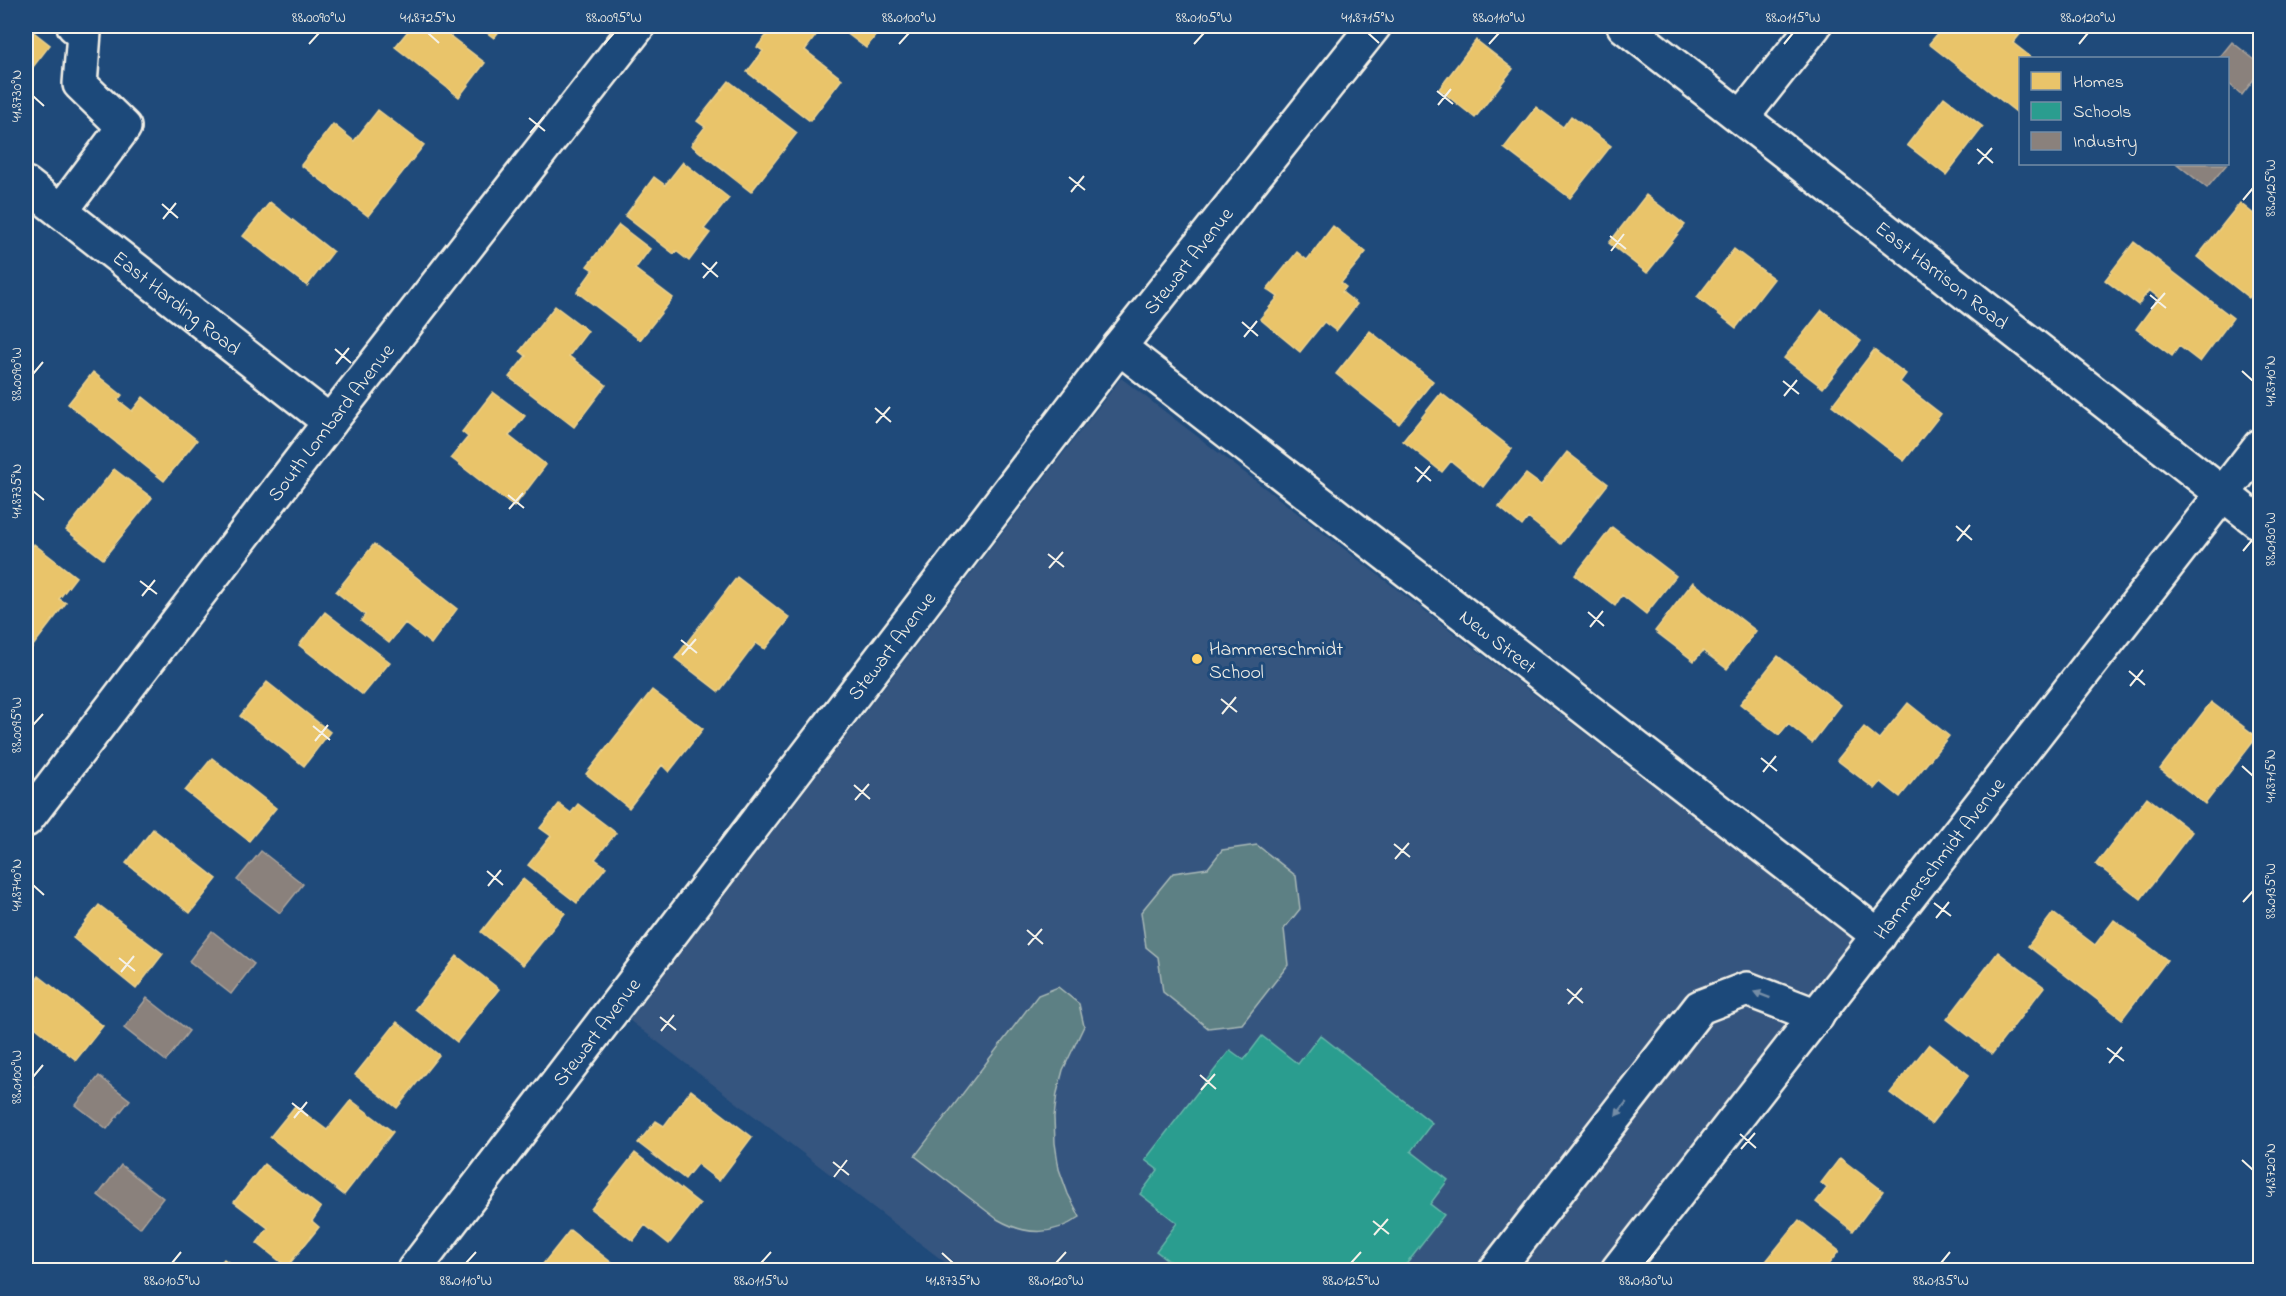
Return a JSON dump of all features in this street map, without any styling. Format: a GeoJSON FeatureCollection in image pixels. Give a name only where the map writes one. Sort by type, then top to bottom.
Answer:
{"type":"FeatureCollection","features":[{"type":"Feature","properties":{"kind":"street"},"geometry":{"type":"LineString","coordinates":[[61,211],[124,127],[80,84],[84,33],[74,26]]}},
{"type":"Feature","properties":{"kind":"street","name":"South Lombard Avenue"},"geometry":{"type":"LineString","coordinates":[[26,820],[330,422],[638,26]]}},
{"type":"Feature","properties":{"kind":"street","name":"Stewart Avenue"},"geometry":{"type":"LineString","coordinates":[[414,1270],[1119,347],[1374,26]]}},
{"type":"Feature","properties":{"kind":"street","name":"East Harrison Road"},"geometry":{"type":"LineString","coordinates":[[1624,26],[2260,523]]}},
{"type":"Feature","properties":{"kind":"street"},"geometry":{"type":"LineString","coordinates":[[1743,117],[1814,26]]}},
{"type":"Feature","properties":{"kind":"street","name":"East Harding Road"},"geometry":{"type":"LineString","coordinates":[[26,184],[330,422]]}},
{"type":"Feature","properties":{"kind":"street","name":"New Street"},"geometry":{"type":"LineString","coordinates":[[1119,347],[1879,936]]}},
{"type":"Feature","properties":{"kind":"street","name":"Hammerschmidt Avenue"},"geometry":{"type":"LineString","coordinates":[[1618,1270],[2260,446]]}},
{"type":"Feature","properties":{"kind":"street"},"geometry":{"type":"LineString","coordinates":[[1496,1270],[1700,1007],[1747,989],[1816,1016]]}},
{"type":"Feature","properties":{"kind":"shaded area","name":"Hammerschmidt School"},"geometry":{"type":"Polygon","coordinates":[[[1121,378],[1855,940],[1597,1270],[955,1270],[629,1020],[1121,378]]]}},
{"type":"Feature","properties":{"kind":"green space"},"geometry":{"type":"Polygon","coordinates":[[[1257,845],[1296,876],[1300,909],[1284,929],[1288,965],[1242,1024],[1208,1028],[1163,992],[1158,957],[1146,947],[1141,912],[1173,873],[1208,868],[1222,850],[1257,845]]]}},
{"type":"Feature","properties":{"kind":"green space"},"geometry":{"type":"Polygon","coordinates":[[[1058,987],[1079,1004],[1084,1026],[1063,1070],[1054,1117],[1059,1169],[1080,1217],[1059,1228],[1039,1232],[1018,1229],[997,1219],[915,1156],[1038,995],[1058,987]]]}},
{"type":"Feature","properties":{"kind":"building: Homes"},"geometry":{"type":"Polygon","coordinates":[[[26,26],[50,45],[26,76],[26,26]]]}},
{"type":"Feature","properties":{"kind":"building: Homes"},"geometry":{"type":"Polygon","coordinates":[[[412,26],[437,26],[485,63],[459,97],[395,47],[412,26]]]}},
{"type":"Feature","properties":{"kind":"building: Homes"},"geometry":{"type":"Polygon","coordinates":[[[478,26],[503,26],[494,38],[478,26]]]}},
{"type":"Feature","properties":{"kind":"building: Homes"},"geometry":{"type":"Polygon","coordinates":[[[774,26],[814,26],[820,30],[805,50],[842,79],[810,121],[747,72],[763,51],[757,47],[774,26]]]}},
{"type":"Feature","properties":{"kind":"building: Homes"},"geometry":{"type":"Polygon","coordinates":[[[837,26],[883,26],[866,48],[837,26]]]}},
{"type":"Feature","properties":{"kind":"building: Homes"},"geometry":{"type":"Polygon","coordinates":[[[1944,26],[2027,26],[2013,43],[2031,57],[2019,57],[2019,114],[1929,44],[1944,26]]]}},
{"type":"Feature","properties":{"kind":"building: Homes"},"geometry":{"type":"Polygon","coordinates":[[[1476,40],[1513,69],[1475,118],[1439,89],[1476,40]]]}},
{"type":"Feature","properties":{"kind":"building: Homes"},"geometry":{"type":"Polygon","coordinates":[[[729,81],[797,133],[751,192],[691,145],[705,127],[697,121],[729,81]]]}},
{"type":"Feature","properties":{"kind":"building: Homes"},"geometry":{"type":"Polygon","coordinates":[[[1944,97],[1983,127],[1946,175],[1907,145],[1944,97]]]}},
{"type":"Feature","properties":{"kind":"building: Homes"},"geometry":{"type":"Polygon","coordinates":[[[1536,107],[1563,127],[1571,116],[1611,146],[1570,198],[1504,148],[1536,107]]]}},
{"type":"Feature","properties":{"kind":"building: Homes"},"geometry":{"type":"Polygon","coordinates":[[[378,110],[424,145],[368,216],[301,165],[333,124],[354,141],[378,110]]]}},
{"type":"Feature","properties":{"kind":"building: Homes"},"geometry":{"type":"Polygon","coordinates":[[[683,162],[729,198],[704,229],[710,233],[689,261],[676,251],[674,254],[625,216],[654,177],[665,185],[683,162]]]}},
{"type":"Feature","properties":{"kind":"building: Homes"},"geometry":{"type":"Polygon","coordinates":[[[1646,195],[1685,225],[1647,273],[1609,243],[1646,195]]]}},
{"type":"Feature","properties":{"kind":"building: Homes"},"geometry":{"type":"Polygon","coordinates":[[[270,202],[333,252],[307,286],[243,236],[270,202]]]}},
{"type":"Feature","properties":{"kind":"building: Homes"},"geometry":{"type":"Polygon","coordinates":[[[2240,203],[2260,219],[2260,284],[2249,298],[2197,257],[2240,203]]]}},
{"type":"Feature","properties":{"kind":"building: Homes"},"geometry":{"type":"Polygon","coordinates":[[[619,225],[650,249],[635,269],[673,298],[640,340],[577,292],[593,270],[587,266],[619,225]]]}},
{"type":"Feature","properties":{"kind":"building: Homes"},"geometry":{"type":"Polygon","coordinates":[[[1333,226],[1366,252],[1341,283],[1346,287],[1342,292],[1357,304],[1336,331],[1324,322],[1300,352],[1260,319],[1278,297],[1267,289],[1297,252],[1307,260],[1333,226]]]}},
{"type":"Feature","properties":{"kind":"building: Homes"},"geometry":{"type":"Polygon","coordinates":[[[2134,242],[2233,318],[2200,362],[2179,346],[2172,356],[2136,329],[2159,298],[2149,290],[2138,305],[2105,280],[2134,242]]]}},
{"type":"Feature","properties":{"kind":"building: Homes"},"geometry":{"type":"Polygon","coordinates":[[[1734,249],[1774,279],[1736,328],[1697,297],[1734,249]]]}},
{"type":"Feature","properties":{"kind":"building: Homes"},"geometry":{"type":"Polygon","coordinates":[[[555,306],[588,331],[569,356],[606,385],[574,427],[509,377],[526,356],[520,351],[555,306]]]}},
{"type":"Feature","properties":{"kind":"building: Homes"},"geometry":{"type":"Polygon","coordinates":[[[1822,310],[1861,341],[1823,388],[1784,358],[1822,310]]]}},
{"type":"Feature","properties":{"kind":"building: Homes"},"geometry":{"type":"Polygon","coordinates":[[[1370,331],[1433,381],[1399,424],[1336,374],[1370,331]]]}},
{"type":"Feature","properties":{"kind":"building: Homes"},"geometry":{"type":"Polygon","coordinates":[[[1874,350],[1906,374],[1900,382],[1941,414],[1904,461],[1832,405],[1874,350]]]}},
{"type":"Feature","properties":{"kind":"building: Homes"},"geometry":{"type":"Polygon","coordinates":[[[93,372],[122,395],[118,400],[132,411],[143,397],[197,440],[164,481],[68,404],[93,372]]]}},
{"type":"Feature","properties":{"kind":"building: Homes"},"geometry":{"type":"Polygon","coordinates":[[[493,392],[525,416],[509,436],[546,465],[514,507],[451,458],[468,437],[462,432],[493,392]]]}},
{"type":"Feature","properties":{"kind":"building: Homes"},"geometry":{"type":"Polygon","coordinates":[[[1441,393],[1512,449],[1483,487],[1451,461],[1442,472],[1403,441],[1441,393]]]}},
{"type":"Feature","properties":{"kind":"building: Homes"},"geometry":{"type":"Polygon","coordinates":[[[1567,452],[1608,484],[1561,544],[1528,518],[1522,526],[1499,507],[1526,474],[1541,485],[1567,452]]]}},
{"type":"Feature","properties":{"kind":"building: Homes"},"geometry":{"type":"Polygon","coordinates":[[[114,469],[152,498],[103,559],[66,530],[114,469]]]}},
{"type":"Feature","properties":{"kind":"building: Homes"},"geometry":{"type":"Polygon","coordinates":[[[1612,527],[1676,576],[1646,614],[1622,595],[1615,606],[1575,575],[1612,527]]]}},
{"type":"Feature","properties":{"kind":"building: Homes"},"geometry":{"type":"Polygon","coordinates":[[[34,544],[76,577],[59,599],[66,603],[26,655],[26,554],[34,544]]]}},
{"type":"Feature","properties":{"kind":"building: Homes"},"geometry":{"type":"Polygon","coordinates":[[[374,544],[457,609],[431,644],[405,623],[389,643],[361,621],[365,615],[336,592],[374,544]]]}},
{"type":"Feature","properties":{"kind":"building: Homes"},"geometry":{"type":"Polygon","coordinates":[[[737,577],[790,618],[765,649],[756,643],[719,692],[675,658],[737,577]]]}},
{"type":"Feature","properties":{"kind":"building: Homes"},"geometry":{"type":"Polygon","coordinates":[[[1693,582],[1756,631],[1727,669],[1703,651],[1694,661],[1655,631],[1693,582]]]}},
{"type":"Feature","properties":{"kind":"building: Homes"},"geometry":{"type":"Polygon","coordinates":[[[325,612],[390,662],[363,695],[299,645],[325,612]]]}},
{"type":"Feature","properties":{"kind":"building: Homes"},"geometry":{"type":"Polygon","coordinates":[[[1778,656],[1841,705],[1812,743],[1788,724],[1779,735],[1740,704],[1778,656]]]}},
{"type":"Feature","properties":{"kind":"building: Homes"},"geometry":{"type":"Polygon","coordinates":[[[267,682],[330,732],[304,766],[240,716],[267,682]]]}},
{"type":"Feature","properties":{"kind":"building: Homes"},"geometry":{"type":"Polygon","coordinates":[[[652,690],[703,729],[669,772],[662,765],[629,808],[586,774],[652,690]]]}},
{"type":"Feature","properties":{"kind":"building: Homes"},"geometry":{"type":"Polygon","coordinates":[[[2211,702],[2257,737],[2205,804],[2160,769],[2211,702]]]}},
{"type":"Feature","properties":{"kind":"building: Homes"},"geometry":{"type":"Polygon","coordinates":[[[1908,703],[1949,736],[1900,797],[1881,782],[1875,789],[1837,760],[1864,727],[1879,739],[1908,703]]]}},
{"type":"Feature","properties":{"kind":"building: Homes"},"geometry":{"type":"Polygon","coordinates":[[[212,758],[276,808],[249,841],[185,791],[212,758]]]}},
{"type":"Feature","properties":{"kind":"building: Homes"},"geometry":{"type":"Polygon","coordinates":[[[2147,797],[2192,832],[2141,899],[2096,864],[2147,797]]]}},
{"type":"Feature","properties":{"kind":"building: Homes"},"geometry":{"type":"Polygon","coordinates":[[[559,804],[571,813],[578,804],[616,833],[595,859],[606,867],[577,903],[528,865],[551,836],[540,828],[559,804]]]}},
{"type":"Feature","properties":{"kind":"building: Homes"},"geometry":{"type":"Polygon","coordinates":[[[153,829],[217,879],[190,913],[126,863],[153,829]]]}},
{"type":"Feature","properties":{"kind":"building: Homes"},"geometry":{"type":"Polygon","coordinates":[[[523,879],[565,913],[523,965],[481,932],[523,879]]]}},
{"type":"Feature","properties":{"kind":"building: Homes"},"geometry":{"type":"Polygon","coordinates":[[[99,905],[163,954],[136,989],[73,938],[99,905]]]}},
{"type":"Feature","properties":{"kind":"building: Homes"},"geometry":{"type":"Polygon","coordinates":[[[2053,913],[2095,945],[2114,920],[2167,960],[2122,1019],[2028,946],[2053,913]]]}},
{"type":"Feature","properties":{"kind":"building: Homes"},"geometry":{"type":"Polygon","coordinates":[[[1998,952],[2044,987],[1992,1054],[1947,1019],[1998,952]]]}},
{"type":"Feature","properties":{"kind":"building: Homes"},"geometry":{"type":"Polygon","coordinates":[[[457,956],[499,989],[457,1042],[415,1009],[457,956]]]}},
{"type":"Feature","properties":{"kind":"building: Homes"},"geometry":{"type":"Polygon","coordinates":[[[39,976],[103,1026],[76,1060],[26,1020],[26,993],[39,976]]]}},
{"type":"Feature","properties":{"kind":"building: Homes"},"geometry":{"type":"Polygon","coordinates":[[[397,1022],[439,1055],[397,1108],[355,1075],[397,1022]]]}},
{"type":"Feature","properties":{"kind":"building: Homes"},"geometry":{"type":"Polygon","coordinates":[[[1929,1044],[1969,1075],[1931,1124],[1890,1093],[1929,1044]]]}},
{"type":"Feature","properties":{"kind":"building: Homes"},"geometry":{"type":"Polygon","coordinates":[[[26,1080],[34,1087],[26,1098],[26,1080]]]}},
{"type":"Feature","properties":{"kind":"building: Homes"},"geometry":{"type":"Polygon","coordinates":[[[691,1090],[752,1137],[719,1181],[697,1164],[685,1179],[638,1143],[656,1121],[664,1126],[691,1090]]]}},
{"type":"Feature","properties":{"kind":"building: Homes"},"geometry":{"type":"Polygon","coordinates":[[[351,1100],[393,1132],[344,1195],[270,1137],[295,1106],[327,1130],[351,1100]]]}},
{"type":"Feature","properties":{"kind":"building: Homes"},"geometry":{"type":"Polygon","coordinates":[[[635,1153],[700,1204],[669,1244],[645,1225],[633,1241],[591,1209],[635,1153]]]}},
{"type":"Feature","properties":{"kind":"building: Homes"},"geometry":{"type":"Polygon","coordinates":[[[1840,1158],[1883,1191],[1853,1231],[1816,1202],[1827,1188],[1821,1183],[1840,1158]]]}},
{"type":"Feature","properties":{"kind":"building: Homes"},"geometry":{"type":"Polygon","coordinates":[[[264,1164],[321,1208],[312,1221],[319,1227],[287,1267],[257,1243],[268,1228],[234,1202],[264,1164]]]}},
{"type":"Feature","properties":{"kind":"building: Homes"},"geometry":{"type":"Polygon","coordinates":[[[1799,1220],[1839,1251],[1824,1270],[1759,1270],[1799,1220]]]}},
{"type":"Feature","properties":{"kind":"building: Homes"},"geometry":{"type":"Polygon","coordinates":[[[570,1230],[621,1270],[539,1269],[570,1230]]]}},
{"type":"Feature","properties":{"kind":"building: Homes"},"geometry":{"type":"Polygon","coordinates":[[[224,1259],[239,1270],[215,1270],[224,1259]]]}},
{"type":"Feature","properties":{"kind":"building: Schools"},"geometry":{"type":"Polygon","coordinates":[[[1320,1035],[1432,1123],[1411,1151],[1448,1180],[1430,1204],[1444,1215],[1401,1270],[1181,1270],[1156,1251],[1177,1223],[1140,1194],[1158,1170],[1145,1160],[1230,1050],[1244,1060],[1262,1036],[1298,1064],[1320,1035]]]}},
{"type":"Feature","properties":{"kind":"building: Industry"},"geometry":{"type":"Polygon","coordinates":[[[2232,42],[2260,64],[2260,71],[2242,95],[2229,84],[2229,57],[2220,57],[2232,42]]]}},
{"type":"Feature","properties":{"kind":"building: Industry"},"geometry":{"type":"Polygon","coordinates":[[[2178,165],[2226,165],[2207,188],[2178,165]]]}},
{"type":"Feature","properties":{"kind":"building: Industry"},"geometry":{"type":"Polygon","coordinates":[[[261,851],[303,884],[280,913],[237,880],[261,851]]]}},
{"type":"Feature","properties":{"kind":"building: Industry"},"geometry":{"type":"Polygon","coordinates":[[[212,931],[254,964],[231,994],[189,961],[212,931]]]}},
{"type":"Feature","properties":{"kind":"building: Industry"},"geometry":{"type":"Polygon","coordinates":[[[147,998],[189,1031],[166,1061],[124,1028],[147,998]]]}},
{"type":"Feature","properties":{"kind":"building: Industry"},"geometry":{"type":"Polygon","coordinates":[[[99,1076],[130,1100],[107,1129],[76,1105],[99,1076]]]}},
{"type":"Feature","properties":{"kind":"building: Industry"},"geometry":{"type":"Polygon","coordinates":[[[121,1165],[163,1198],[140,1228],[98,1195],[121,1165]]]}},
{"type":"Feature","properties":{"kind":"place","name":"Hammerschmidt School"},"geometry":{"type":"Point","coordinates":[1197,659]}}]}
